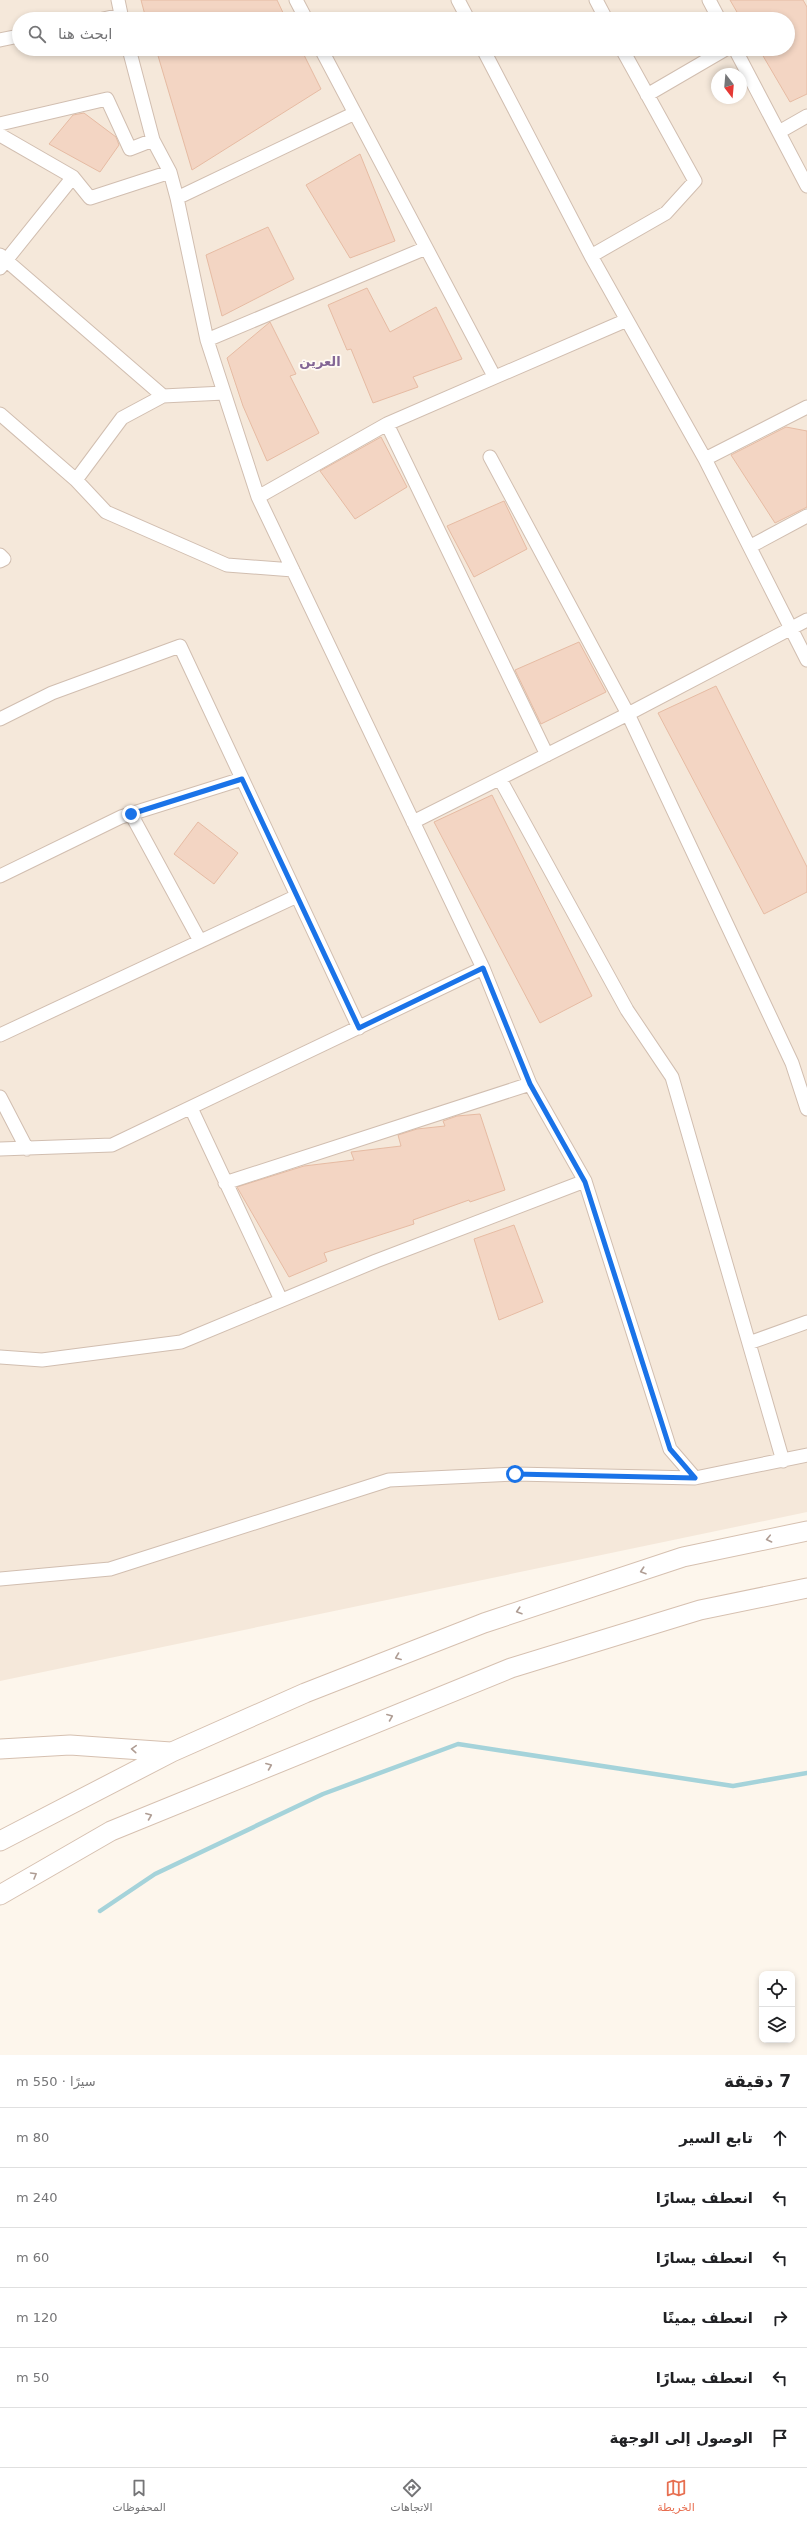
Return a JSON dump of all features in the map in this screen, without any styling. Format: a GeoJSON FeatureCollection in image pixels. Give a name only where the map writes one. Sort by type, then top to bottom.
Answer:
{"type":"FeatureCollection","features":[{"type":"Feature","properties":{"kind":"main road"},"geometry":{"type":"LineString","coordinates":[[0,1841],[172,1752],[305,1693],[484,1623],[683,1557],[807,1530]]}},
{"type":"Feature","properties":{"kind":"main road"},"geometry":{"type":"LineString","coordinates":[[0,1895],[111,1831],[511,1668],[700,1610],[807,1588]]}},
{"type":"Feature","properties":{"kind":"main road"},"geometry":{"type":"LineString","coordinates":[[0,1749],[70,1745],[172,1752]]}},
{"type":"Feature","properties":{"kind":"street"},"geometry":{"type":"LineString","coordinates":[[118,0],[120,12]]}},
{"type":"Feature","properties":{"kind":"street"},"geometry":{"type":"LineString","coordinates":[[296,0],[302,12]]}},
{"type":"Feature","properties":{"kind":"street"},"geometry":{"type":"LineString","coordinates":[[458,0],[464,12]]}},
{"type":"Feature","properties":{"kind":"street"},"geometry":{"type":"LineString","coordinates":[[596,0],[602,12]]}},
{"type":"Feature","properties":{"kind":"street"},"geometry":{"type":"LineString","coordinates":[[709,0],[716,12]]}},
{"type":"Feature","properties":{"kind":"street"},"geometry":{"type":"LineString","coordinates":[[0,40],[12,37]]}},
{"type":"Feature","properties":{"kind":"street"},"geometry":{"type":"LineString","coordinates":[[131,56],[153,140],[170,172],[177,198],[207,340],[258,497],[483,968],[530,1084],[585,1182],[670,1449],[695,1478]]}},
{"type":"Feature","properties":{"kind":"street"},"geometry":{"type":"LineString","coordinates":[[325,56],[494,376]]}},
{"type":"Feature","properties":{"kind":"street"},"geometry":{"type":"LineString","coordinates":[[487,56],[591,256],[705,459],[751,546],[789,630],[807,660]]}},
{"type":"Feature","properties":{"kind":"street"},"geometry":{"type":"LineString","coordinates":[[591,256],[666,213],[695,181],[626,56]]}},
{"type":"Feature","properties":{"kind":"street"},"geometry":{"type":"LineString","coordinates":[[647,95],[714,56]]}},
{"type":"Feature","properties":{"kind":"street"},"geometry":{"type":"LineString","coordinates":[[739,56],[807,186]]}},
{"type":"Feature","properties":{"kind":"street"},"geometry":{"type":"LineString","coordinates":[[0,124],[107,99],[130,149],[153,140]]}},
{"type":"Feature","properties":{"kind":"street"},"geometry":{"type":"LineString","coordinates":[[177,198],[355,113]]}},
{"type":"Feature","properties":{"kind":"street"},"geometry":{"type":"LineString","coordinates":[[779,132],[807,116]]}},
{"type":"Feature","properties":{"kind":"street"},"geometry":{"type":"LineString","coordinates":[[0,135],[73,177],[90,198],[170,172]]}},
{"type":"Feature","properties":{"kind":"street"},"geometry":{"type":"LineString","coordinates":[[73,177],[2,261],[163,396]]}},
{"type":"Feature","properties":{"kind":"street"},"geometry":{"type":"LineString","coordinates":[[207,340],[426,248]]}},
{"type":"Feature","properties":{"kind":"street"},"geometry":{"type":"LineString","coordinates":[[258,497],[387,424],[494,376],[627,320]]}},
{"type":"Feature","properties":{"kind":"street"},"geometry":{"type":"LineString","coordinates":[[76,480],[122,418],[163,396],[224,393]]}},
{"type":"Feature","properties":{"kind":"street"},"geometry":{"type":"LineString","coordinates":[[705,459],[807,407]]}},
{"type":"Feature","properties":{"kind":"street"},"geometry":{"type":"LineString","coordinates":[[0,414],[76,480],[106,512],[227,565],[293,570]]}},
{"type":"Feature","properties":{"kind":"street"},"geometry":{"type":"LineString","coordinates":[[387,424],[547,755]]}},
{"type":"Feature","properties":{"kind":"street"},"geometry":{"type":"LineString","coordinates":[[490,457],[628,714],[792,1063],[807,1109]]}},
{"type":"Feature","properties":{"kind":"street"},"geometry":{"type":"LineString","coordinates":[[751,546],[807,516]]}},
{"type":"Feature","properties":{"kind":"street"},"geometry":{"type":"LineString","coordinates":[[0,555],[4,559],[0,560]]}},
{"type":"Feature","properties":{"kind":"street"},"geometry":{"type":"LineString","coordinates":[[414,822],[628,714],[807,620]]}},
{"type":"Feature","properties":{"kind":"street"},"geometry":{"type":"LineString","coordinates":[[0,719],[52,693],[180,646],[359,1028]]}},
{"type":"Feature","properties":{"kind":"street"},"geometry":{"type":"LineString","coordinates":[[500,778],[627,1010],[672,1077],[783,1461]]}},
{"type":"Feature","properties":{"kind":"street"},"geometry":{"type":"LineString","coordinates":[[0,876],[131,814],[242,779]]}},
{"type":"Feature","properties":{"kind":"street"},"geometry":{"type":"LineString","coordinates":[[131,814],[200,941]]}},
{"type":"Feature","properties":{"kind":"street"},"geometry":{"type":"LineString","coordinates":[[0,1035],[297,896]]}},
{"type":"Feature","properties":{"kind":"street"},"geometry":{"type":"LineString","coordinates":[[0,1150],[112,1145],[483,968]]}},
{"type":"Feature","properties":{"kind":"street"},"geometry":{"type":"LineString","coordinates":[[225,1183],[530,1084]]}},
{"type":"Feature","properties":{"kind":"street"},"geometry":{"type":"LineString","coordinates":[[0,1097],[27,1149]]}},
{"type":"Feature","properties":{"kind":"street"},"geometry":{"type":"LineString","coordinates":[[191,1108],[281,1300]]}},
{"type":"Feature","properties":{"kind":"street"},"geometry":{"type":"LineString","coordinates":[[0,1357],[42,1360],[181,1342],[376,1261],[585,1182]]}},
{"type":"Feature","properties":{"kind":"street"},"geometry":{"type":"LineString","coordinates":[[749,1343],[807,1322]]}},
{"type":"Feature","properties":{"kind":"street"},"geometry":{"type":"LineString","coordinates":[[0,1579],[110,1569],[388,1480],[515,1474],[695,1478],[807,1455]]}},
{"type":"Feature","properties":{"kind":"shaded area"},"geometry":{"type":"Polygon","coordinates":[[[0,0],[807,0],[807,1512],[0,1681],[0,0]]]}},
{"type":"Feature","properties":{"kind":"building"},"geometry":{"type":"Polygon","coordinates":[[[141,0],[277,0],[283,12],[144,12],[141,0]]]}},
{"type":"Feature","properties":{"kind":"building"},"geometry":{"type":"Polygon","coordinates":[[[730,0],[803,0],[807,7],[807,94],[790,102],[763,56],[795,56],[795,12],[737,12],[730,0]]]}},
{"type":"Feature","properties":{"kind":"building"},"geometry":{"type":"Polygon","coordinates":[[[158,56],[304,56],[321,89],[192,170],[158,56]]]}},
{"type":"Feature","properties":{"kind":"building"},"geometry":{"type":"Polygon","coordinates":[[[84,113],[116,137],[119,145],[100,172],[49,144],[73,115],[84,113]]]}},
{"type":"Feature","properties":{"kind":"building"},"geometry":{"type":"Polygon","coordinates":[[[360,154],[395,241],[350,258],[306,185],[360,154]]]}},
{"type":"Feature","properties":{"kind":"building"},"geometry":{"type":"Polygon","coordinates":[[[268,227],[294,279],[222,316],[206,255],[268,227]]]}},
{"type":"Feature","properties":{"kind":"building"},"geometry":{"type":"Polygon","coordinates":[[[367,288],[390,332],[436,307],[462,359],[413,377],[418,387],[373,403],[351,349],[347,350],[328,305],[367,288]]]}},
{"type":"Feature","properties":{"kind":"building"},"geometry":{"type":"Polygon","coordinates":[[[270,322],[296,374],[290,376],[319,433],[267,461],[243,406],[227,358],[270,322]]]}},
{"type":"Feature","properties":{"kind":"building"},"geometry":{"type":"Polygon","coordinates":[[[786,427],[807,431],[807,507],[775,523],[731,455],[786,427]]]}},
{"type":"Feature","properties":{"kind":"building"},"geometry":{"type":"Polygon","coordinates":[[[381,437],[407,487],[355,519],[320,471],[381,437]]]}},
{"type":"Feature","properties":{"kind":"building"},"geometry":{"type":"Polygon","coordinates":[[[504,501],[527,549],[474,577],[447,526],[504,501]]]}},
{"type":"Feature","properties":{"kind":"building"},"geometry":{"type":"Polygon","coordinates":[[[579,642],[606,692],[541,724],[515,670],[579,642]]]}},
{"type":"Feature","properties":{"kind":"building"},"geometry":{"type":"Polygon","coordinates":[[[716,686],[807,867],[807,892],[764,914],[658,713],[716,686]]]}},
{"type":"Feature","properties":{"kind":"building"},"geometry":{"type":"Polygon","coordinates":[[[492,795],[592,996],[540,1023],[434,822],[492,795]]]}},
{"type":"Feature","properties":{"kind":"building"},"geometry":{"type":"Polygon","coordinates":[[[198,822],[238,853],[214,884],[174,854],[198,822]]]}},
{"type":"Feature","properties":{"kind":"building"},"geometry":{"type":"Polygon","coordinates":[[[480,1114],[505,1190],[470,1202],[469,1200],[413,1220],[414,1224],[324,1253],[327,1261],[289,1277],[237,1187],[304,1166],[354,1160],[351,1152],[401,1146],[398,1135],[417,1129],[445,1126],[443,1121],[457,1116],[480,1114]]]}},
{"type":"Feature","properties":{"kind":"building"},"geometry":{"type":"Polygon","coordinates":[[[514,1225],[543,1302],[499,1320],[474,1239],[514,1225]]]}},
{"type":"Feature","properties":{"kind":"waterway"},"geometry":{"type":"LineString","coordinates":[[100,1911],[155,1874],[323,1794],[458,1744],[733,1786],[807,1773]]}},
{"type":"Feature","properties":{"kind":"district","name":"العرين"},"geometry":{"type":"Point","coordinates":[320,361]}},
{"type":"Feature","properties":{"kind":"route"},"geometry":{"type":"LineString","coordinates":[[131,814],[242,779],[359,1028],[483,968],[530,1084],[585,1182],[670,1449],[695,1478],[515,1474]]}}]}
